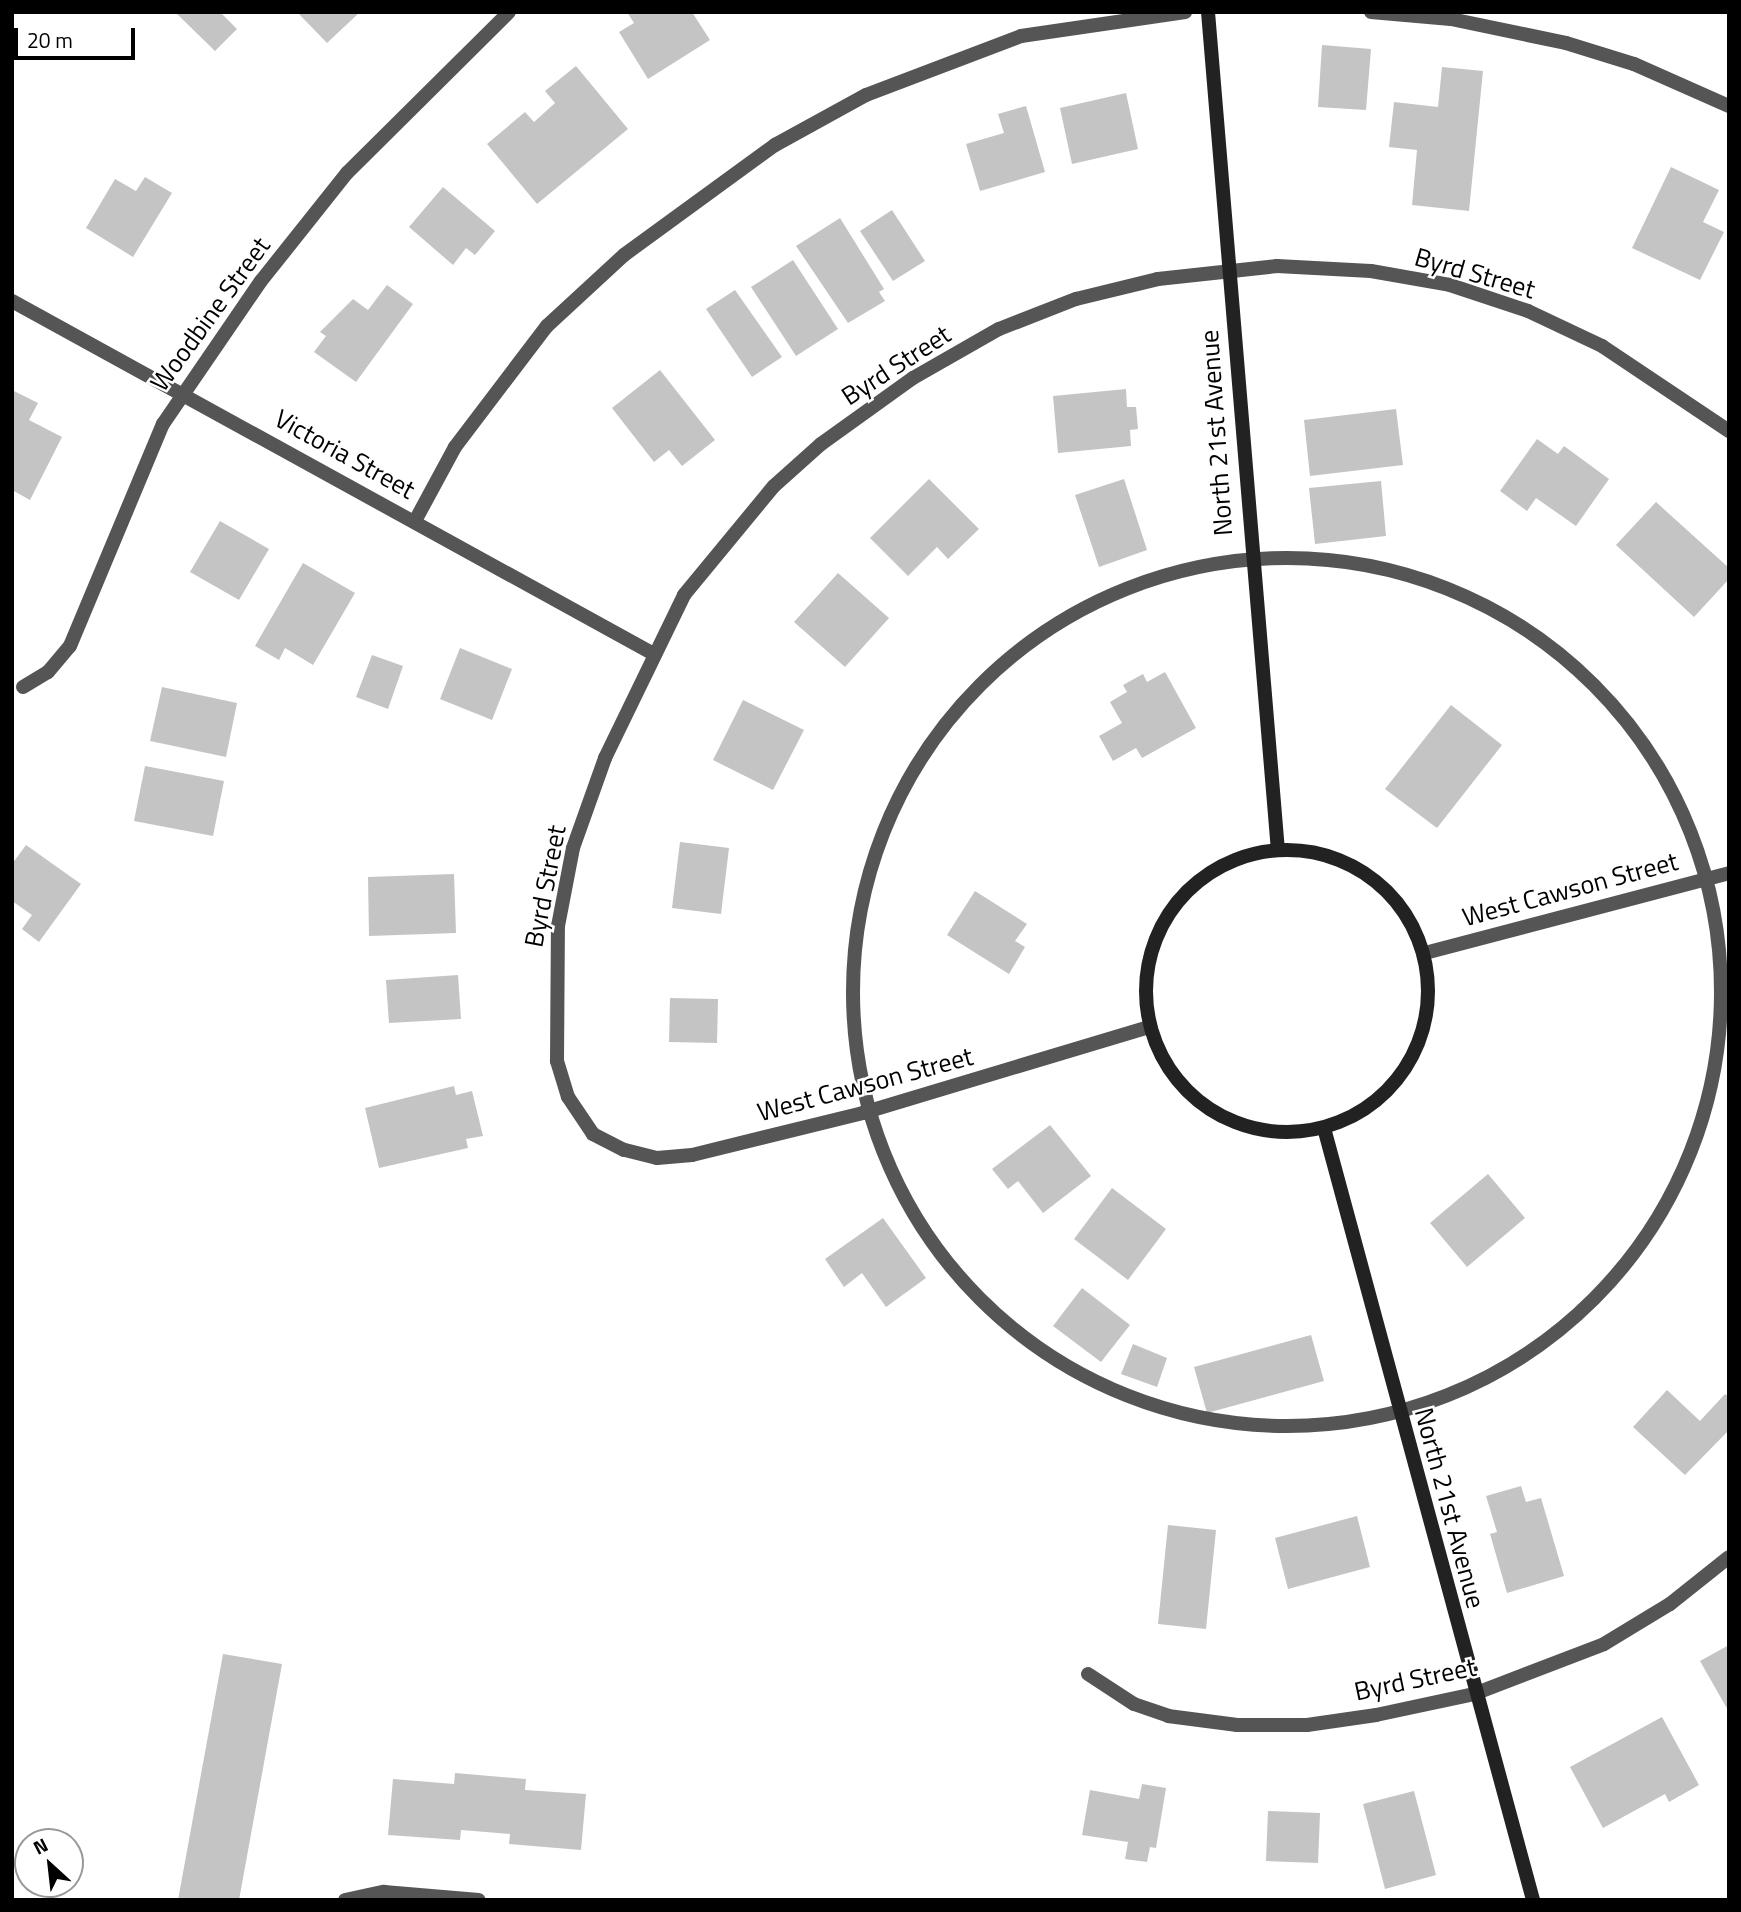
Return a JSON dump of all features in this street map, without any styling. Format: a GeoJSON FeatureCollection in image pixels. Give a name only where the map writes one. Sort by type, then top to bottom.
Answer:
{"type":"FeatureCollection","features":[{"type":"Feature","properties":{"kind":"street","name":"Woodbine Street"},"geometry":{"type":"LineString","coordinates":[[23,687],[48,672],[70,646],[124,506],[183,392],[347,173],[509,12]]}},
{"type":"Feature","properties":{"kind":"street"},"geometry":{"type":"LineString","coordinates":[[415,521],[455,447],[547,326],[624,255],[729,176],[866,96],[961,56],[1021,36],[1185,12]]}},
{"type":"Feature","properties":{"kind":"street","name":"North 21st Avenue"},"geometry":{"type":"LineString","coordinates":[[1208,12],[1250,554],[1278,850]]}},
{"type":"Feature","properties":{"kind":"street"},"geometry":{"type":"LineString","coordinates":[[1371,12],[1451,19],[1566,43],[1634,64],[1729,106]]}},
{"type":"Feature","properties":{"kind":"street","name":"Byrd Street"},"geometry":{"type":"LineString","coordinates":[[593,1134],[568,1097],[556,1061],[558,926],[573,848],[652,653],[684,595],[774,486],[821,443],[913,378],[999,329],[1076,299],[1158,279],[1228,269],[1371,271],[1450,285],[1528,311],[1602,346],[1729,431]]}},
{"type":"Feature","properties":{"kind":"street","name":"Victoria Street"},"geometry":{"type":"LineString","coordinates":[[12,301],[183,392],[652,653]]}},
{"type":"Feature","properties":{"kind":"street"},"geometry":{"type":"LineString","coordinates":[[1250,554],[1316,557],[1389,570],[1460,593],[1525,625],[1577,663],[1622,708],[1660,760],[1689,819],[1709,878],[1715,947],[1710,1028],[1687,1136],[1666,1202],[1641,1251],[1586,1317],[1540,1353],[1484,1382],[1399,1414],[1342,1429],[1210,1419],[1139,1399],[1074,1368],[1013,1329],[970,1292],[925,1237],[895,1187],[863,1113],[855,1011],[860,955],[894,820],[924,752],[986,675],[1042,634],[1162,571],[1250,554]]}},
{"type":"Feature","properties":{"kind":"street"},"geometry":{"type":"LineString","coordinates":[[1278,850],[1341,859],[1370,875],[1400,906],[1425,953],[1430,990],[1425,1027],[1411,1061],[1388,1091],[1359,1113],[1324,1128],[1287,1133],[1251,1128],[1216,1114],[1171,1071],[1149,1027],[1145,991],[1150,956],[1163,923],[1183,895],[1211,872],[1243,856],[1278,850]]}},
{"type":"Feature","properties":{"kind":"street","name":"West Cawson Street"},"geometry":{"type":"LineString","coordinates":[[1425,953],[1729,873]]}},
{"type":"Feature","properties":{"kind":"street","name":"West Cawson Street"},"geometry":{"type":"LineString","coordinates":[[593,1134],[635,1153],[692,1155],[863,1113],[1149,1027]]}},
{"type":"Feature","properties":{"kind":"street","name":"North 21st Avenue"},"geometry":{"type":"LineString","coordinates":[[1324,1128],[1474,1694],[1532,1900]]}},
{"type":"Feature","properties":{"kind":"street","name":"Byrd Street"},"geometry":{"type":"LineString","coordinates":[[1088,1674],[1134,1704],[1168,1716],[1237,1725],[1307,1725],[1474,1694],[1604,1644],[1670,1604],[1729,1557]]}},
{"type":"Feature","properties":{"kind":"street"},"geometry":{"type":"LineString","coordinates":[[345,1900],[384,1892],[479,1900]]}},
{"type":"Feature","properties":{"kind":"building"},"geometry":{"type":"Polygon","coordinates":[[[175,12],[220,12],[237,29],[215,51],[175,12]]]}},
{"type":"Feature","properties":{"kind":"building"},"geometry":{"type":"Polygon","coordinates":[[[297,12],[360,12],[327,43],[297,12]]]}},
{"type":"Feature","properties":{"kind":"building"},"geometry":{"type":"Polygon","coordinates":[[[627,12],[692,12],[710,40],[648,79],[619,32],[634,23],[627,12]]]}},
{"type":"Feature","properties":{"kind":"building"},"geometry":{"type":"Polygon","coordinates":[[[1322,45],[1371,49],[1366,110],[1318,107],[1322,45]]]}},
{"type":"Feature","properties":{"kind":"building"},"geometry":{"type":"Polygon","coordinates":[[[576,66],[628,129],[537,204],[487,144],[525,112],[534,122],[555,103],[545,91],[576,66]]]}},
{"type":"Feature","properties":{"kind":"building"},"geometry":{"type":"Polygon","coordinates":[[[1442,67],[1483,71],[1469,211],[1412,205],[1417,150],[1389,147],[1394,102],[1438,107],[1442,67]]]}},
{"type":"Feature","properties":{"kind":"building"},"geometry":{"type":"Polygon","coordinates":[[[1126,93],[1138,149],[1072,164],[1060,108],[1126,93]]]}},
{"type":"Feature","properties":{"kind":"building"},"geometry":{"type":"Polygon","coordinates":[[[1026,106],[1045,172],[980,191],[966,144],[1004,133],[998,114],[1026,106]]]}},
{"type":"Feature","properties":{"kind":"building"},"geometry":{"type":"Polygon","coordinates":[[[1671,167],[1719,190],[1703,222],[1724,232],[1700,280],[1632,248],[1671,167]]]}},
{"type":"Feature","properties":{"kind":"building"},"geometry":{"type":"Polygon","coordinates":[[[145,177],[172,193],[133,257],[86,228],[115,179],[136,191],[145,177]]]}},
{"type":"Feature","properties":{"kind":"building"},"geometry":{"type":"Polygon","coordinates":[[[443,187],[495,231],[475,255],[466,248],[453,265],[409,227],[443,187]]]}},
{"type":"Feature","properties":{"kind":"building"},"geometry":{"type":"Polygon","coordinates":[[[892,210],[925,261],[893,281],[860,231],[892,210]]]}},
{"type":"Feature","properties":{"kind":"building"},"geometry":{"type":"Polygon","coordinates":[[[840,218],[884,289],[879,292],[885,301],[848,323],[796,246],[840,218]]]}},
{"type":"Feature","properties":{"kind":"building"},"geometry":{"type":"Polygon","coordinates":[[[793,260],[838,329],[796,356],[751,287],[793,260]]]}},
{"type":"Feature","properties":{"kind":"building"},"geometry":{"type":"Polygon","coordinates":[[[387,285],[413,304],[356,382],[314,352],[326,336],[320,332],[353,299],[368,310],[387,285]]]}},
{"type":"Feature","properties":{"kind":"building"},"geometry":{"type":"Polygon","coordinates":[[[735,290],[782,357],[752,377],[706,309],[735,290]]]}},
{"type":"Feature","properties":{"kind":"building"},"geometry":{"type":"Polygon","coordinates":[[[660,370],[715,440],[682,466],[669,450],[654,462],[612,408],[660,370]]]}},
{"type":"Feature","properties":{"kind":"building"},"geometry":{"type":"Polygon","coordinates":[[[1126,389],[1127,407],[1136,407],[1138,429],[1130,430],[1131,446],[1058,453],[1053,396],[1126,389]]]}},
{"type":"Feature","properties":{"kind":"building"},"geometry":{"type":"Polygon","coordinates":[[[12,390],[38,403],[29,420],[62,437],[30,500],[12,490],[12,390]]]}},
{"type":"Feature","properties":{"kind":"building"},"geometry":{"type":"Polygon","coordinates":[[[1396,409],[1403,465],[1310,476],[1304,420],[1396,409]]]}},
{"type":"Feature","properties":{"kind":"building"},"geometry":{"type":"Polygon","coordinates":[[[1537,439],[1558,454],[1564,446],[1609,479],[1576,526],[1536,498],[1527,511],[1500,491],[1537,439]]]}},
{"type":"Feature","properties":{"kind":"building"},"geometry":{"type":"Polygon","coordinates":[[[929,479],[979,529],[948,559],[937,547],[908,576],[870,538],[929,479]]]}},
{"type":"Feature","properties":{"kind":"building"},"geometry":{"type":"Polygon","coordinates":[[[1124,479],[1147,550],[1099,567],[1075,495],[1124,479]]]}},
{"type":"Feature","properties":{"kind":"building"},"geometry":{"type":"Polygon","coordinates":[[[1381,481],[1386,536],[1315,544],[1309,488],[1381,481]]]}},
{"type":"Feature","properties":{"kind":"building"},"geometry":{"type":"Polygon","coordinates":[[[1656,502],[1729,568],[1729,579],[1694,617],[1616,545],[1656,502]]]}},
{"type":"Feature","properties":{"kind":"building"},"geometry":{"type":"Polygon","coordinates":[[[220,521],[269,549],[239,600],[190,572],[220,521]]]}},
{"type":"Feature","properties":{"kind":"building"},"geometry":{"type":"Polygon","coordinates":[[[303,563],[355,593],[313,665],[285,648],[279,660],[255,646],[303,563]]]}},
{"type":"Feature","properties":{"kind":"building"},"geometry":{"type":"Polygon","coordinates":[[[838,573],[889,618],[845,667],[794,622],[838,573]]]}},
{"type":"Feature","properties":{"kind":"building"},"geometry":{"type":"Polygon","coordinates":[[[460,648],[512,669],[492,720],[440,699],[460,648]]]}},
{"type":"Feature","properties":{"kind":"building"},"geometry":{"type":"Polygon","coordinates":[[[372,655],[403,666],[388,709],[356,697],[372,655]]]}},
{"type":"Feature","properties":{"kind":"building"},"geometry":{"type":"Polygon","coordinates":[[[1165,672],[1196,728],[1142,758],[1136,748],[1113,761],[1099,736],[1122,723],[1110,702],[1127,692],[1123,685],[1143,674],[1147,682],[1165,672]]]}},
{"type":"Feature","properties":{"kind":"building"},"geometry":{"type":"Polygon","coordinates":[[[162,687],[237,703],[226,757],[150,741],[162,687]]]}},
{"type":"Feature","properties":{"kind":"building"},"geometry":{"type":"Polygon","coordinates":[[[743,700],[804,730],[773,790],[713,760],[743,700]]]}},
{"type":"Feature","properties":{"kind":"building"},"geometry":{"type":"Polygon","coordinates":[[[1451,705],[1502,745],[1437,828],[1385,789],[1451,705]]]}},
{"type":"Feature","properties":{"kind":"building"},"geometry":{"type":"Polygon","coordinates":[[[145,766],[224,781],[213,836],[134,821],[145,766]]]}},
{"type":"Feature","properties":{"kind":"building"},"geometry":{"type":"Polygon","coordinates":[[[680,842],[729,848],[721,914],[672,908],[680,842]]]}},
{"type":"Feature","properties":{"kind":"building"},"geometry":{"type":"Polygon","coordinates":[[[26,845],[81,884],[39,942],[22,929],[32,915],[12,901],[12,864],[26,845]]]}},
{"type":"Feature","properties":{"kind":"building"},"geometry":{"type":"Polygon","coordinates":[[[454,874],[456,933],[369,936],[368,877],[454,874]]]}},
{"type":"Feature","properties":{"kind":"building"},"geometry":{"type":"Polygon","coordinates":[[[975,891],[1027,924],[1015,941],[1025,947],[1009,974],[947,935],[975,891]]]}},
{"type":"Feature","properties":{"kind":"building"},"geometry":{"type":"Polygon","coordinates":[[[458,975],[461,1019],[389,1023],[386,980],[458,975]]]}},
{"type":"Feature","properties":{"kind":"building"},"geometry":{"type":"Polygon","coordinates":[[[670,998],[718,999],[717,1043],[669,1042],[670,998]]]}},
{"type":"Feature","properties":{"kind":"building"},"geometry":{"type":"Polygon","coordinates":[[[454,1086],[456,1095],[472,1091],[483,1136],[466,1139],[468,1148],[379,1168],[365,1108],[454,1086]]]}},
{"type":"Feature","properties":{"kind":"building"},"geometry":{"type":"Polygon","coordinates":[[[1050,1125],[1091,1176],[1043,1213],[1018,1181],[1008,1189],[992,1169],[1050,1125]]]}},
{"type":"Feature","properties":{"kind":"building"},"geometry":{"type":"Polygon","coordinates":[[[1488,1174],[1525,1218],[1467,1267],[1430,1223],[1488,1174]]]}},
{"type":"Feature","properties":{"kind":"building"},"geometry":{"type":"Polygon","coordinates":[[[1112,1188],[1166,1229],[1128,1280],[1074,1239],[1112,1188]]]}},
{"type":"Feature","properties":{"kind":"building"},"geometry":{"type":"Polygon","coordinates":[[[883,1218],[926,1278],[886,1307],[862,1273],[844,1287],[825,1259],[883,1218]]]}},
{"type":"Feature","properties":{"kind":"building"},"geometry":{"type":"Polygon","coordinates":[[[1082,1288],[1130,1325],[1101,1362],[1053,1326],[1082,1288]]]}},
{"type":"Feature","properties":{"kind":"building"},"geometry":{"type":"Polygon","coordinates":[[[1311,1335],[1324,1381],[1207,1413],[1194,1367],[1311,1335]]]}},
{"type":"Feature","properties":{"kind":"building"},"geometry":{"type":"Polygon","coordinates":[[[1133,1344],[1167,1358],[1157,1387],[1121,1374],[1133,1344]]]}},
{"type":"Feature","properties":{"kind":"building"},"geometry":{"type":"Polygon","coordinates":[[[1667,1390],[1700,1421],[1725,1394],[1729,1397],[1729,1430],[1685,1475],[1633,1427],[1667,1390]]]}},
{"type":"Feature","properties":{"kind":"building"},"geometry":{"type":"Polygon","coordinates":[[[1521,1486],[1526,1502],[1541,1498],[1564,1576],[1507,1593],[1490,1534],[1497,1532],[1486,1496],[1521,1486]]]}},
{"type":"Feature","properties":{"kind":"building"},"geometry":{"type":"Polygon","coordinates":[[[1357,1516],[1370,1567],[1288,1589],[1275,1538],[1357,1516]]]}},
{"type":"Feature","properties":{"kind":"building"},"geometry":{"type":"Polygon","coordinates":[[[1168,1525],[1216,1530],[1206,1629],[1158,1624],[1168,1525]]]}},
{"type":"Feature","properties":{"kind":"building"},"geometry":{"type":"Polygon","coordinates":[[[1729,1645],[1729,1712],[1700,1661],[1729,1645]]]}},
{"type":"Feature","properties":{"kind":"building"},"geometry":{"type":"Polygon","coordinates":[[[223,1654],[282,1664],[239,1900],[178,1900],[223,1654]]]}},
{"type":"Feature","properties":{"kind":"building"},"geometry":{"type":"Polygon","coordinates":[[[1662,1717],[1699,1785],[1669,1802],[1665,1794],[1603,1828],[1570,1767],[1662,1717]]]}},
{"type":"Feature","properties":{"kind":"building"},"geometry":{"type":"Polygon","coordinates":[[[455,1773],[526,1779],[525,1790],[586,1794],[581,1850],[509,1844],[510,1834],[461,1830],[460,1840],[388,1835],[393,1779],[454,1784],[455,1773]]]}},
{"type":"Feature","properties":{"kind":"building"},"geometry":{"type":"Polygon","coordinates":[[[1142,1784],[1166,1788],[1156,1848],[1150,1847],[1147,1862],[1125,1859],[1128,1842],[1082,1835],[1090,1790],[1139,1799],[1142,1784]]]}},
{"type":"Feature","properties":{"kind":"building"},"geometry":{"type":"Polygon","coordinates":[[[1414,1791],[1436,1875],[1385,1889],[1363,1804],[1414,1791]]]}},
{"type":"Feature","properties":{"kind":"building"},"geometry":{"type":"Polygon","coordinates":[[[1268,1811],[1320,1813],[1318,1863],[1266,1861],[1268,1811]]]}}]}
